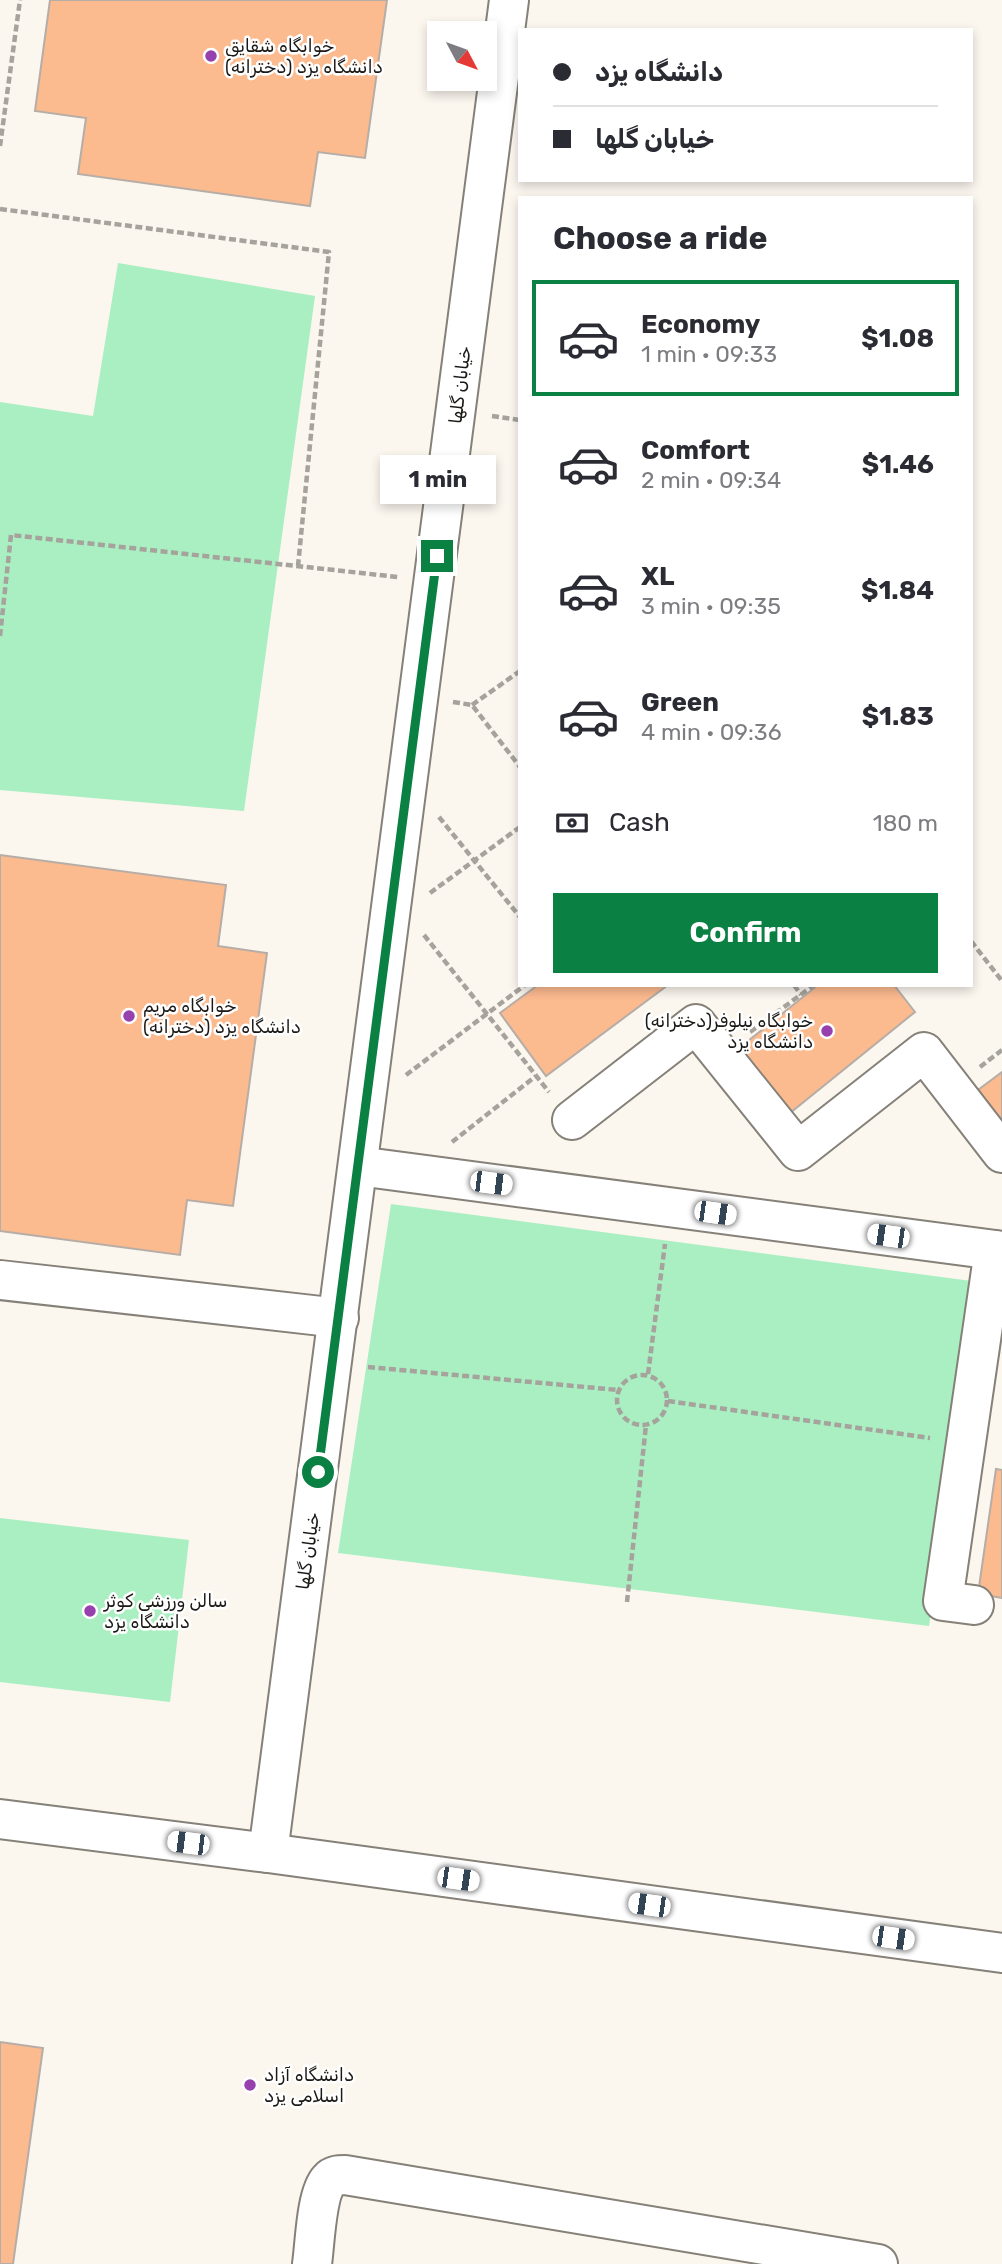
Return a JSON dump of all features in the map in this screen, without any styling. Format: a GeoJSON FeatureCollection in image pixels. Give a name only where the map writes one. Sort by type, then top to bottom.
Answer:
{"type":"FeatureCollection","features":[{"type":"Feature","properties":{"kind":"lane","name":"خیابان گلها"},"geometry":{"type":"LineString","coordinates":[[268,1853],[368,1090],[398,916],[408,778],[509,0]]}},
{"type":"Feature","properties":{"kind":"lane"},"geometry":{"type":"LineString","coordinates":[[572,1120],[696,1024],[798,1151],[924,1052],[1002,1153]]}},
{"type":"Feature","properties":{"kind":"lane"},"geometry":{"type":"LineString","coordinates":[[358,1166],[998,1251],[943,1601],[974,1605]]}},
{"type":"Feature","properties":{"kind":"lane"},"geometry":{"type":"LineString","coordinates":[[0,1280],[338,1318]]}},
{"type":"Feature","properties":{"kind":"lane"},"geometry":{"type":"LineString","coordinates":[[0,1819],[1002,1953]]}},
{"type":"Feature","properties":{"kind":"lane"},"geometry":{"type":"LineString","coordinates":[[312,2264],[322,2194],[328,2180],[345,2175],[877,2264]]}},
{"type":"Feature","properties":{"kind":"path"},"geometry":{"type":"LineString","coordinates":[[0,146],[20,0]]}},
{"type":"Feature","properties":{"kind":"path"},"geometry":{"type":"LineString","coordinates":[[0,209],[329,252],[298,566]]}},
{"type":"Feature","properties":{"kind":"path"},"geometry":{"type":"LineString","coordinates":[[0,636],[11,535],[434,580]]}},
{"type":"Feature","properties":{"kind":"path"},"geometry":{"type":"LineString","coordinates":[[472,705],[518,672]]}},
{"type":"Feature","properties":{"kind":"path"},"geometry":{"type":"LineString","coordinates":[[419,697],[472,705],[518,764]]}},
{"type":"Feature","properties":{"kind":"path"},"geometry":{"type":"LineString","coordinates":[[408,778],[518,915]]}},
{"type":"Feature","properties":{"kind":"path"},"geometry":{"type":"LineString","coordinates":[[518,828],[398,916],[487,1014],[572,1120]]}},
{"type":"Feature","properties":{"kind":"path"},"geometry":{"type":"LineString","coordinates":[[973,944],[1002,981]]}},
{"type":"Feature","properties":{"kind":"path"},"geometry":{"type":"LineString","coordinates":[[368,1090],[396,1083],[522,987]]}},
{"type":"Feature","properties":{"kind":"path"},"geometry":{"type":"LineString","coordinates":[[795,987],[801,995]]}},
{"type":"Feature","properties":{"kind":"path"},"geometry":{"type":"LineString","coordinates":[[720,1054],[811,987]]}},
{"type":"Feature","properties":{"kind":"path"},"geometry":{"type":"LineString","coordinates":[[412,1173],[536,1076]]}},
{"type":"Feature","properties":{"kind":"path"},"geometry":{"type":"LineString","coordinates":[[648,1374],[670,1207]]}},
{"type":"Feature","properties":{"kind":"path"},"geometry":{"type":"LineString","coordinates":[[332,1363],[618,1390]]}},
{"type":"Feature","properties":{"kind":"path"},"geometry":{"type":"LineString","coordinates":[[648,1374],[662,1384],[668,1401],[661,1417],[646,1425],[628,1422],[617,1408],[618,1390],[630,1377],[648,1374]]}},
{"type":"Feature","properties":{"kind":"path"},"geometry":{"type":"LineString","coordinates":[[668,1401],[966,1444]]}},
{"type":"Feature","properties":{"kind":"path"},"geometry":{"type":"LineString","coordinates":[[627,1602],[646,1425]]}},
{"type":"Feature","properties":{"kind":"green space"},"geometry":{"type":"Polygon","coordinates":[[[118,263],[315,296],[244,811],[0,790],[0,402],[93,416],[118,263]]]}},
{"type":"Feature","properties":{"kind":"green space"},"geometry":{"type":"Polygon","coordinates":[[[391,1204],[979,1282],[929,1626],[338,1553],[391,1204]]]}},
{"type":"Feature","properties":{"kind":"green space","name":"سالن ورزشی کوثر دانشگاه یزد"},"geometry":{"type":"Polygon","coordinates":[[[0,1518],[189,1540],[170,1702],[0,1682],[0,1518]]]}},
{"type":"Feature","properties":{"kind":"building","name":"خوابگاه شقایق (دخترانه) دانشگاه یزد"},"geometry":{"type":"Polygon","coordinates":[[[50,0],[387,0],[365,158],[318,152],[310,206],[78,174],[86,118],[35,111],[50,0]]]}},
{"type":"Feature","properties":{"kind":"building","name":"خوابگاه مریم (دخترانه) دانشگاه یزد"},"geometry":{"type":"Polygon","coordinates":[[[0,855],[226,885],[218,946],[267,953],[233,1206],[187,1200],[180,1255],[0,1231],[0,855]]]}},
{"type":"Feature","properties":{"kind":"building"},"geometry":{"type":"Polygon","coordinates":[[[535,987],[665,987],[546,1076],[500,1013],[535,987]]]}},
{"type":"Feature","properties":{"kind":"building","name":"خوابگاه نیلوفر(دخترانه) دانشگاه یزد"},"geometry":{"type":"Polygon","coordinates":[[[816,987],[896,987],[915,1012],[790,1113],[738,1049],[816,987]]]}},
{"type":"Feature","properties":{"kind":"building"},"geometry":{"type":"Polygon","coordinates":[[[1002,1072],[1002,1124],[978,1090],[1002,1072]]]}},
{"type":"Feature","properties":{"kind":"building"},"geometry":{"type":"Polygon","coordinates":[[[996,1469],[1002,1470],[1002,1598],[978,1594],[996,1469]]]}},
{"type":"Feature","properties":{"kind":"building"},"geometry":{"type":"Polygon","coordinates":[[[0,2042],[43,2048],[13,2264],[0,2264],[0,2042]]]}},
{"type":"Feature","properties":{"kind":"place","name":"خوابگاه شقایق (دخترانه) دانشگاه یزد"},"geometry":{"type":"Point","coordinates":[211,56]}},
{"type":"Feature","properties":{"kind":"place","name":"خوابگاه مریم (دخترانه) دانشگاه یزد"},"geometry":{"type":"Point","coordinates":[129,1016]}},
{"type":"Feature","properties":{"kind":"place","name":"خوابگاه نیلوفر(دخترانه) دانشگاه یزد"},"geometry":{"type":"Point","coordinates":[827,1031]}},
{"type":"Feature","properties":{"kind":"place","name":"سالن ورزشی کوثر دانشگاه یزد"},"geometry":{"type":"Point","coordinates":[90,1611]}},
{"type":"Feature","properties":{"kind":"place","name":"دانشگاه آزاد اسلامی یزد"},"geometry":{"type":"Point","coordinates":[250,2085]}},
{"type":"Feature","properties":{"kind":"route"},"geometry":{"type":"LineString","coordinates":[[318,1472],[437,556]]}}]}
